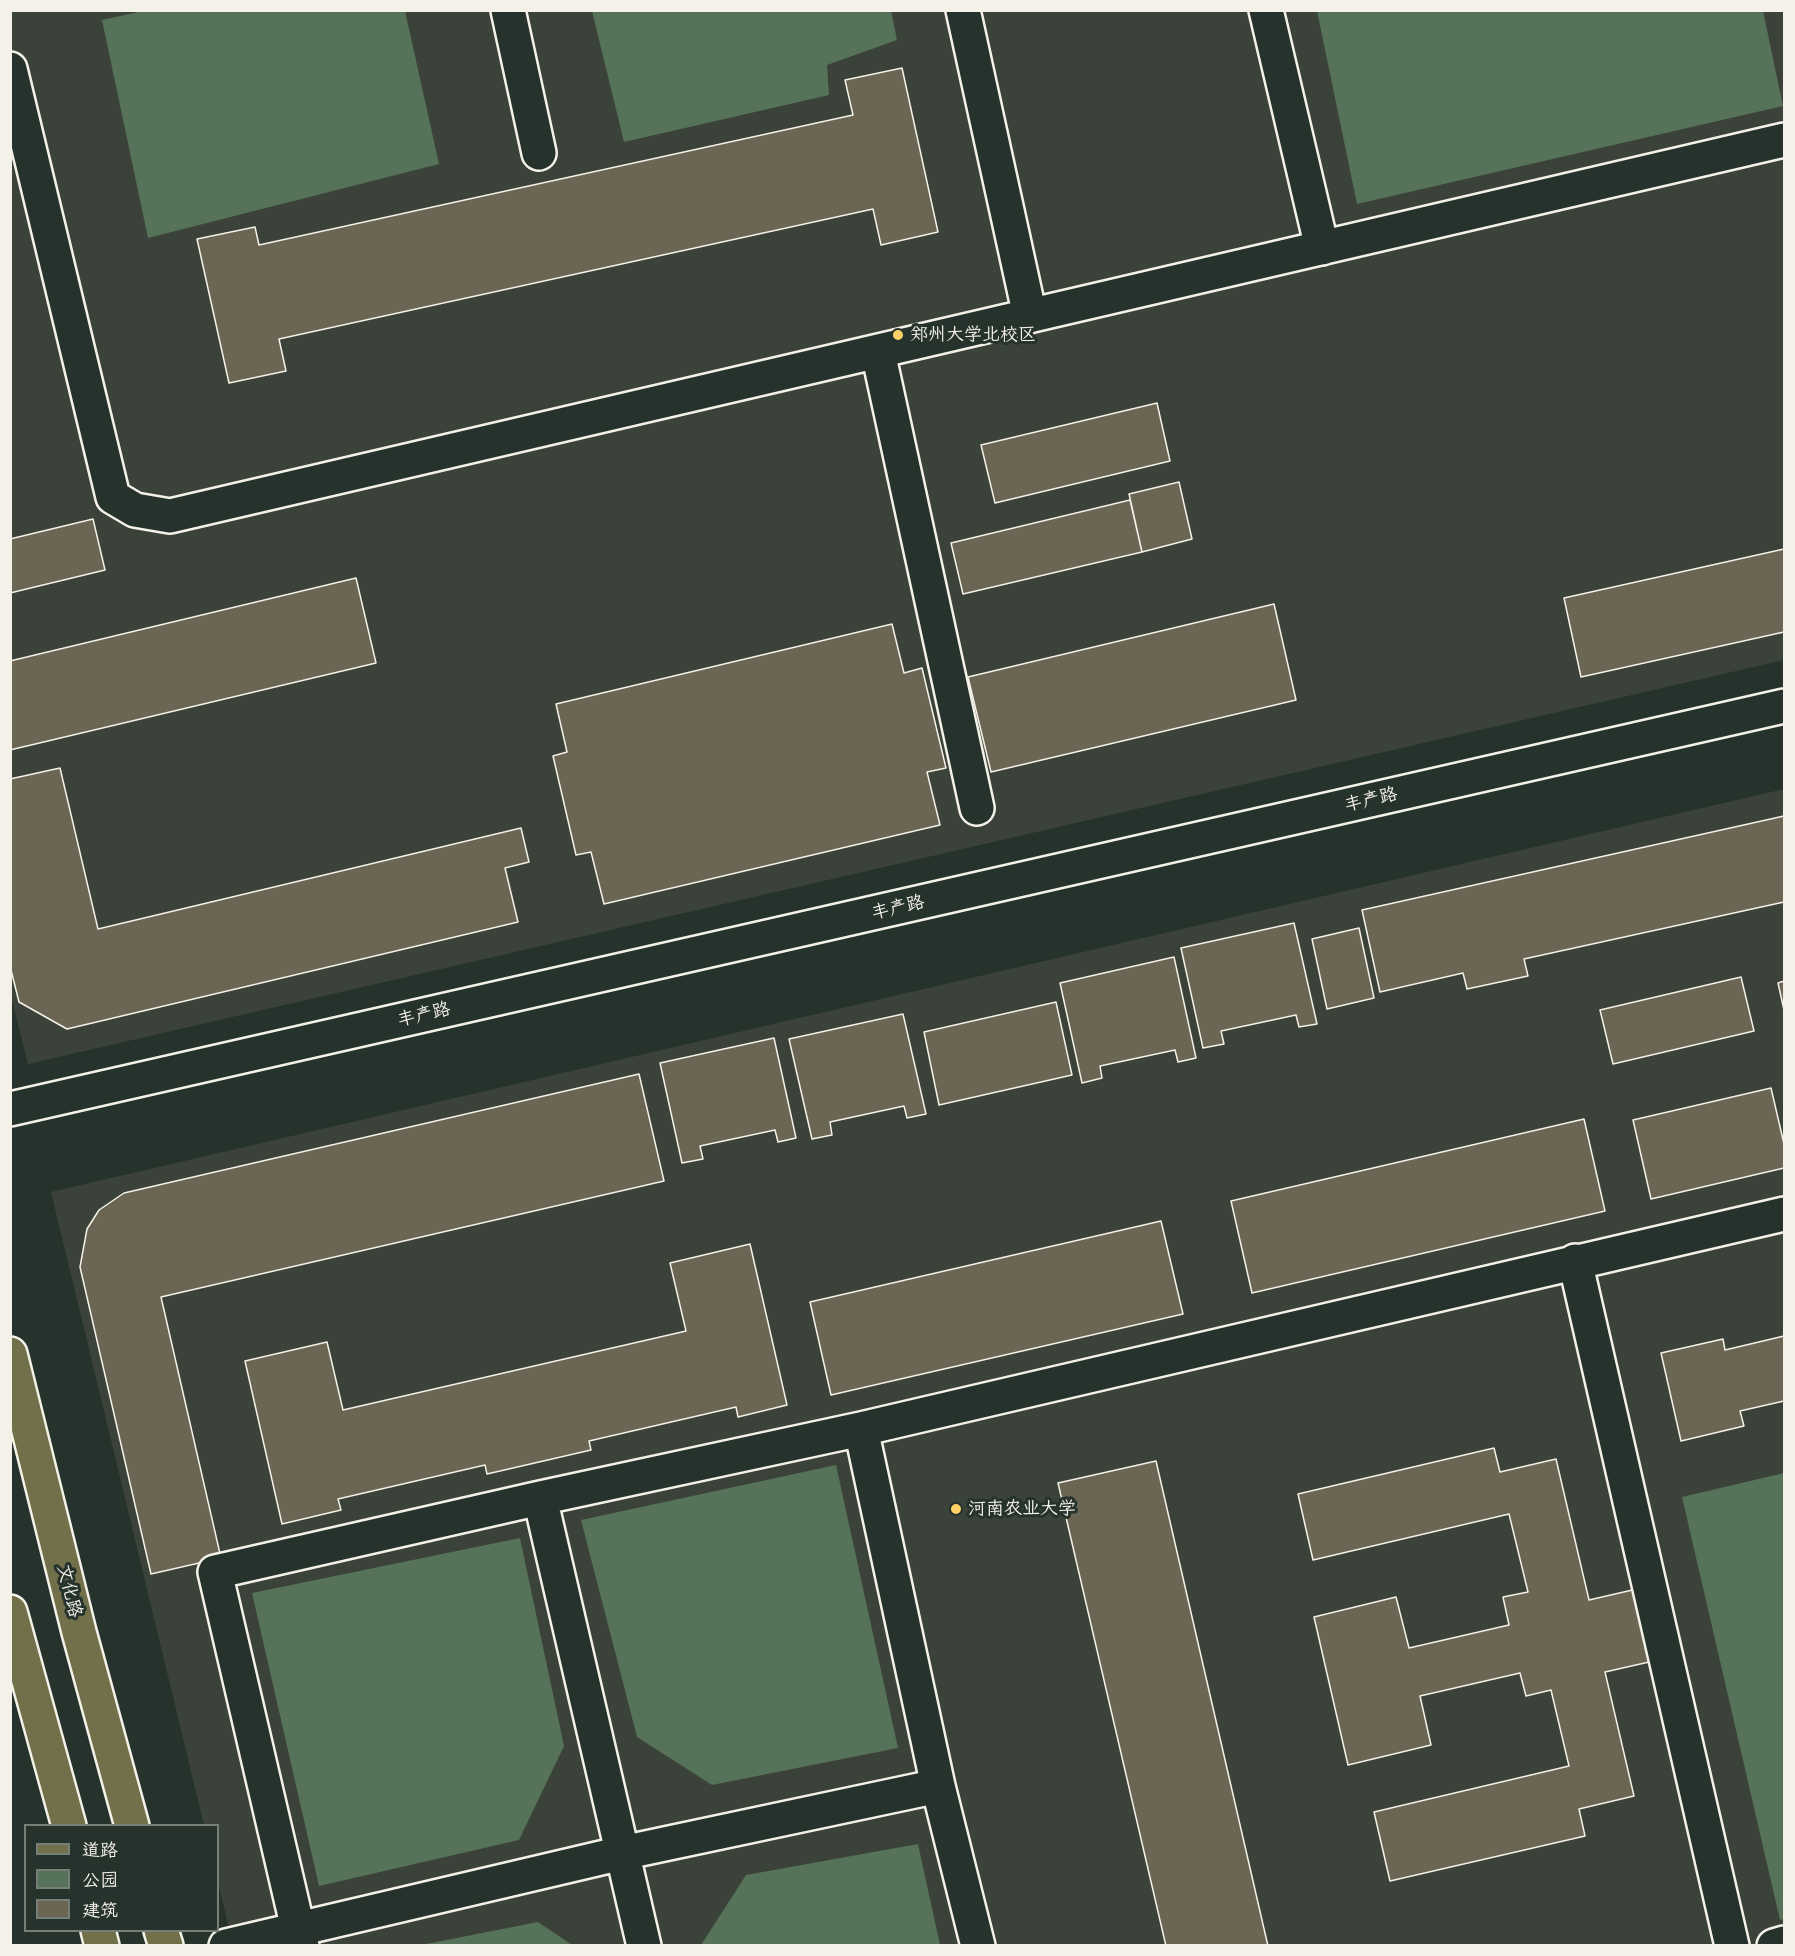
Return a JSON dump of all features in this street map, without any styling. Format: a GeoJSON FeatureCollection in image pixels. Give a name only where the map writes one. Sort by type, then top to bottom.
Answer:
{"type":"FeatureCollection","features":[{"type":"Feature","properties":{"kind":"main road","name":"文化路"},"geometry":{"type":"LineString","coordinates":[[10,1354],[79,1632],[131,1824]]}},
{"type":"Feature","properties":{"kind":"main road"},"geometry":{"type":"LineString","coordinates":[[10,1612],[68,1824]]}},
{"type":"Feature","properties":{"kind":"street"},"geometry":{"type":"LineString","coordinates":[[508,10],[539,153]]}},
{"type":"Feature","properties":{"kind":"street"},"geometry":{"type":"LineString","coordinates":[[963,10],[1030,316]]}},
{"type":"Feature","properties":{"kind":"street"},"geometry":{"type":"LineString","coordinates":[[1266,10],[1322,248]]}},
{"type":"Feature","properties":{"kind":"street"},"geometry":{"type":"LineString","coordinates":[[10,69],[113,496],[135,510],[170,516],[1785,141]]}},
{"type":"Feature","properties":{"kind":"street"},"geometry":{"type":"LineString","coordinates":[[878,352],[978,808]]}},
{"type":"Feature","properties":{"kind":"street","name":"丰产路"},"geometry":{"type":"LineString","coordinates":[[10,1109],[1785,706]]}},
{"type":"Feature","properties":{"kind":"street"},"geometry":{"type":"LineString","coordinates":[[300,1937],[215,1572],[540,1498],[861,1429],[1785,1214]]}},
{"type":"Feature","properties":{"kind":"street"},"geometry":{"type":"LineString","coordinates":[[1575,1262],[1732,1946]]}},
{"type":"Feature","properties":{"kind":"street"},"geometry":{"type":"LineString","coordinates":[[861,1429],[938,1786],[978,1946]]}},
{"type":"Feature","properties":{"kind":"street"},"geometry":{"type":"LineString","coordinates":[[540,1498],[644,1946]]}},
{"type":"Feature","properties":{"kind":"street"},"geometry":{"type":"LineString","coordinates":[[226,1946],[300,1937],[622,1853],[938,1786]]}},
{"type":"Feature","properties":{"kind":"street"},"geometry":{"type":"LineString","coordinates":[[1774,1946],[1785,1943]]}},
{"type":"Feature","properties":{"kind":"shaded area","name":"郑州大学北校区"},"geometry":{"type":"Polygon","coordinates":[[[10,11],[1784,11],[1784,660],[28,1064],[10,992],[10,11]]]}},
{"type":"Feature","properties":{"kind":"shaded area","name":"河南农业大学"},"geometry":{"type":"Polygon","coordinates":[[[1784,789],[1784,1945],[233,1945],[219,1886],[219,1824],[204,1824],[51,1192],[1784,789]]]}},
{"type":"Feature","properties":{"kind":"green space"},"geometry":{"type":"Polygon","coordinates":[[[143,11],[405,11],[439,164],[148,238],[102,20],[143,11]]]}},
{"type":"Feature","properties":{"kind":"green space"},"geometry":{"type":"Polygon","coordinates":[[[592,11],[891,11],[897,40],[827,65],[829,95],[624,142],[592,11]]]}},
{"type":"Feature","properties":{"kind":"green space"},"geometry":{"type":"Polygon","coordinates":[[[1317,11],[1763,11],[1783,106],[1357,204],[1317,11]]]}},
{"type":"Feature","properties":{"kind":"green space"},"geometry":{"type":"Polygon","coordinates":[[[836,1465],[898,1748],[712,1785],[637,1737],[581,1520],[836,1465]]]}},
{"type":"Feature","properties":{"kind":"green space"},"geometry":{"type":"Polygon","coordinates":[[[1784,1473],[1784,1919],[1780,1920],[1682,1497],[1784,1473]]]}},
{"type":"Feature","properties":{"kind":"green space"},"geometry":{"type":"Polygon","coordinates":[[[520,1538],[564,1746],[519,1840],[319,1886],[252,1593],[520,1538]]]}},
{"type":"Feature","properties":{"kind":"green space"},"geometry":{"type":"Polygon","coordinates":[[[918,1844],[940,1945],[701,1945],[746,1875],[918,1844]]]}},
{"type":"Feature","properties":{"kind":"green space"},"geometry":{"type":"Polygon","coordinates":[[[538,1922],[572,1945],[421,1945],[538,1922]]]}},
{"type":"Feature","properties":{"kind":"building"},"geometry":{"type":"Polygon","coordinates":[[[902,68],[938,232],[881,245],[873,209],[279,339],[286,371],[229,383],[197,239],[255,227],[259,245],[853,115],[845,80],[902,68]]]}},
{"type":"Feature","properties":{"kind":"building"},"geometry":{"type":"Polygon","coordinates":[[[1157,403],[1170,461],[995,503],[981,445],[1157,403]]]}},
{"type":"Feature","properties":{"kind":"building"},"geometry":{"type":"Polygon","coordinates":[[[1179,482],[1192,539],[1142,552],[1129,494],[1179,482]]]}},
{"type":"Feature","properties":{"kind":"building"},"geometry":{"type":"Polygon","coordinates":[[[1130,500],[1142,552],[963,594],[951,543],[1130,500]]]}},
{"type":"Feature","properties":{"kind":"building"},"geometry":{"type":"Polygon","coordinates":[[[93,519],[105,570],[10,593],[10,539],[93,519]]]}},
{"type":"Feature","properties":{"kind":"building"},"geometry":{"type":"Polygon","coordinates":[[[1784,549],[1784,632],[1581,677],[1564,598],[1784,549]]]}},
{"type":"Feature","properties":{"kind":"building"},"geometry":{"type":"Polygon","coordinates":[[[356,578],[376,663],[10,750],[10,661],[356,578]]]}},
{"type":"Feature","properties":{"kind":"building"},"geometry":{"type":"Polygon","coordinates":[[[1274,604],[1296,700],[991,772],[968,677],[1274,604]]]}},
{"type":"Feature","properties":{"kind":"building"},"geometry":{"type":"Polygon","coordinates":[[[892,624],[904,673],[922,668],[946,768],[927,772],[940,825],[604,904],[591,852],[576,855],[553,756],[567,752],[556,704],[892,624]]]}},
{"type":"Feature","properties":{"kind":"building"},"geometry":{"type":"Polygon","coordinates":[[[60,768],[98,929],[521,828],[529,862],[505,868],[518,922],[67,1029],[19,1002],[10,966],[10,779],[60,768]]]}},
{"type":"Feature","properties":{"kind":"building"},"geometry":{"type":"Polygon","coordinates":[[[1784,816],[1784,902],[1524,959],[1528,976],[1467,989],[1463,973],[1380,992],[1362,910],[1784,816]]]}},
{"type":"Feature","properties":{"kind":"building"},"geometry":{"type":"Polygon","coordinates":[[[1294,923],[1317,1024],[1299,1027],[1296,1015],[1221,1031],[1224,1044],[1203,1048],[1181,948],[1294,923]]]}},
{"type":"Feature","properties":{"kind":"building"},"geometry":{"type":"Polygon","coordinates":[[[1359,928],[1374,998],[1327,1009],[1312,939],[1359,928]]]}},
{"type":"Feature","properties":{"kind":"building"},"geometry":{"type":"Polygon","coordinates":[[[1174,957],[1196,1058],[1178,1062],[1175,1050],[1100,1066],[1102,1078],[1082,1083],[1060,983],[1174,957]]]}},
{"type":"Feature","properties":{"kind":"building"},"geometry":{"type":"Polygon","coordinates":[[[1741,977],[1754,1031],[1613,1064],[1600,1010],[1741,977]]]}},
{"type":"Feature","properties":{"kind":"building"},"geometry":{"type":"Polygon","coordinates":[[[1784,981],[1784,1010],[1778,983],[1784,981]]]}},
{"type":"Feature","properties":{"kind":"building"},"geometry":{"type":"Polygon","coordinates":[[[1056,1002],[1072,1075],[939,1105],[924,1032],[1056,1002]]]}},
{"type":"Feature","properties":{"kind":"building"},"geometry":{"type":"Polygon","coordinates":[[[903,1014],[926,1114],[907,1118],[904,1106],[830,1122],[832,1135],[812,1139],[789,1039],[903,1014]]]}},
{"type":"Feature","properties":{"kind":"building"},"geometry":{"type":"Polygon","coordinates":[[[774,1038],[796,1138],[778,1142],[775,1130],[700,1146],[703,1159],[682,1163],[660,1063],[774,1038]]]}},
{"type":"Feature","properties":{"kind":"building"},"geometry":{"type":"Polygon","coordinates":[[[639,1074],[664,1181],[161,1297],[221,1558],[151,1574],[80,1267],[87,1229],[99,1210],[124,1193],[639,1074]]]}},
{"type":"Feature","properties":{"kind":"building"},"geometry":{"type":"Polygon","coordinates":[[[1771,1088],[1784,1144],[1784,1168],[1651,1199],[1633,1120],[1771,1088]]]}},
{"type":"Feature","properties":{"kind":"building"},"geometry":{"type":"Polygon","coordinates":[[[1584,1119],[1605,1211],[1252,1293],[1231,1201],[1584,1119]]]}},
{"type":"Feature","properties":{"kind":"building"},"geometry":{"type":"Polygon","coordinates":[[[1161,1221],[1183,1314],[831,1395],[810,1302],[1161,1221]]]}},
{"type":"Feature","properties":{"kind":"building"},"geometry":{"type":"Polygon","coordinates":[[[750,1244],[787,1405],[738,1417],[736,1407],[589,1441],[591,1450],[487,1474],[485,1465],[338,1499],[341,1510],[282,1524],[245,1361],[327,1342],[343,1410],[686,1331],[670,1263],[750,1244]]]}},
{"type":"Feature","properties":{"kind":"building"},"geometry":{"type":"Polygon","coordinates":[[[1784,1336],[1784,1401],[1740,1411],[1744,1426],[1681,1441],[1661,1353],[1723,1339],[1725,1350],[1784,1336]]]}},
{"type":"Feature","properties":{"kind":"building"},"geometry":{"type":"Polygon","coordinates":[[[1494,1448],[1500,1472],[1556,1459],[1589,1600],[1641,1588],[1658,1660],[1605,1672],[1634,1796],[1579,1809],[1585,1836],[1390,1881],[1374,1812],[1569,1766],[1551,1690],[1526,1696],[1520,1673],[1420,1696],[1431,1745],[1348,1765],[1314,1617],[1396,1597],[1409,1648],[1509,1625],[1503,1597],[1528,1592],[1509,1514],[1313,1560],[1298,1494],[1494,1448]]]}},
{"type":"Feature","properties":{"kind":"building"},"geometry":{"type":"Polygon","coordinates":[[[1156,1461],[1268,1946],[1166,1946],[1058,1483],[1156,1461]]]}},
{"type":"Feature","properties":{"kind":"place","name":"郑州大学北校区"},"geometry":{"type":"Point","coordinates":[898,335]}},
{"type":"Feature","properties":{"kind":"place","name":"河南农业大学"},"geometry":{"type":"Point","coordinates":[956,1509]}}]}
